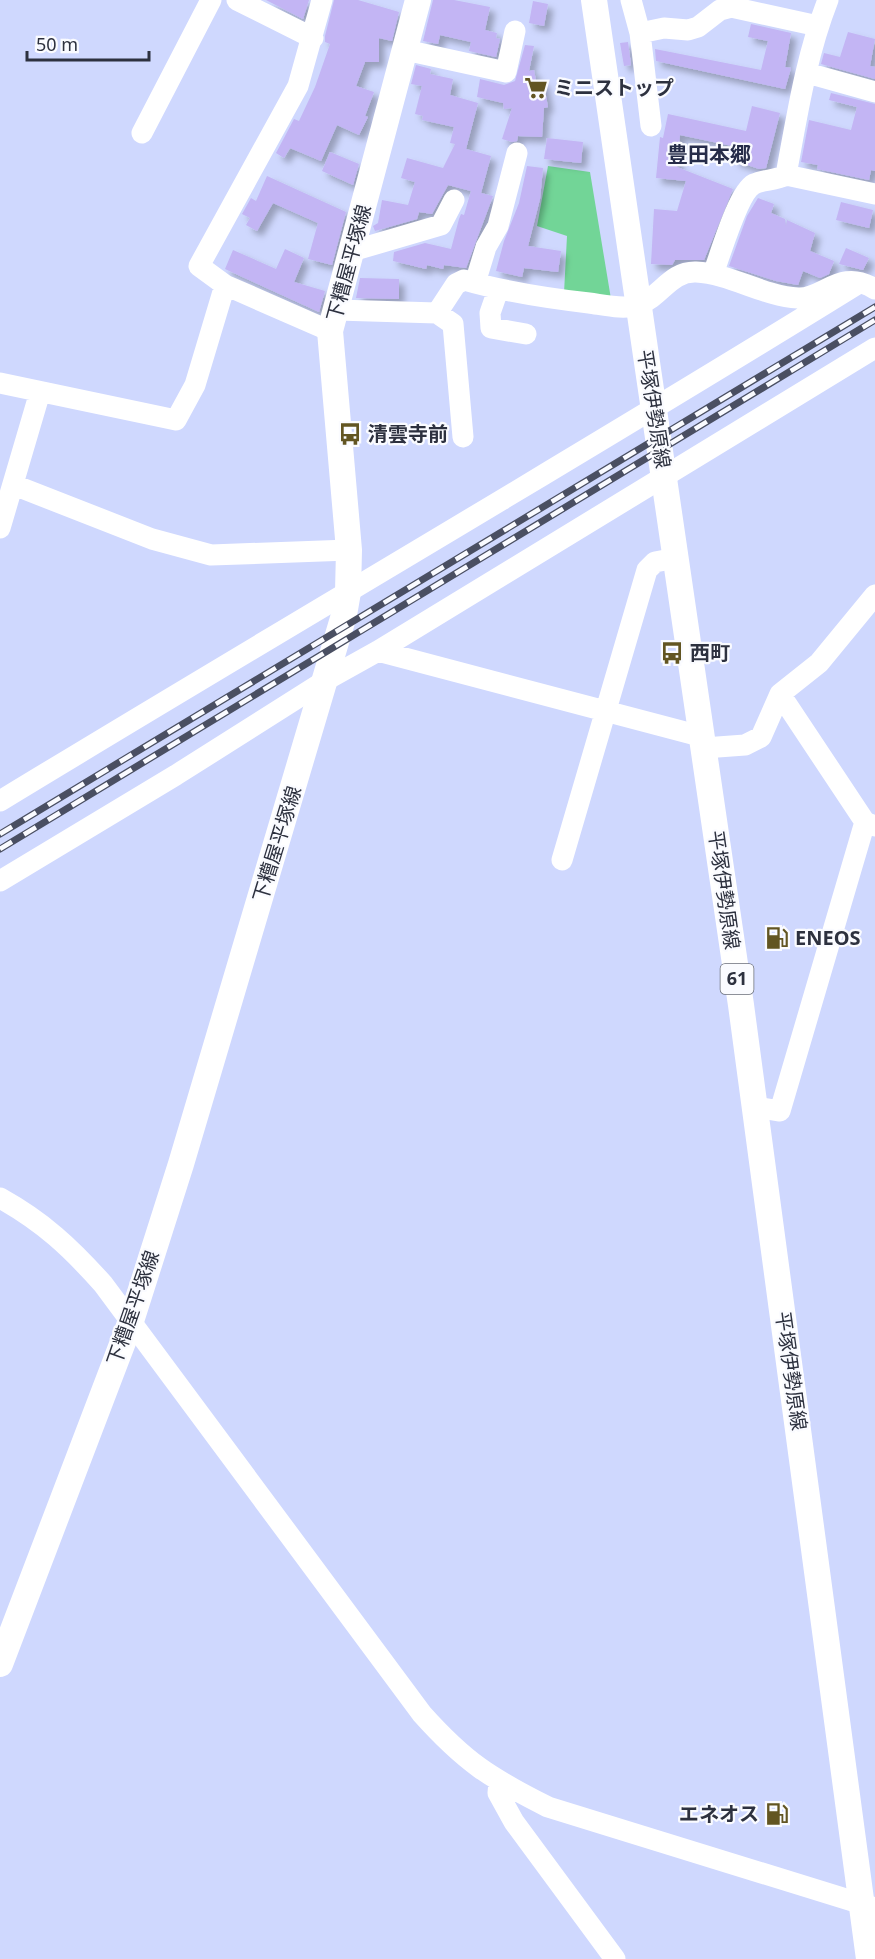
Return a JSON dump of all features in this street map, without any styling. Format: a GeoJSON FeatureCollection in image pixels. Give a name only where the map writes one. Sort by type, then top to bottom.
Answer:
{"type":"FeatureCollection","features":[{"type":"Feature","properties":{"kind":"main road","name":"下糟屋平塚線"},"geometry":{"type":"LineString","coordinates":[[0,1664],[131,1321],[181,1164],[326,680],[348,592],[349,550],[334,321],[418,0]]}},
{"type":"Feature","properties":{"kind":"main road","name":"平塚伊勢原線"},"geometry":{"type":"LineString","coordinates":[[594,0],[869,1906],[869,1959]]}},
{"type":"Feature","properties":{"kind":"street"},"geometry":{"type":"LineString","coordinates":[[142,133],[211,0]]}},
{"type":"Feature","properties":{"kind":"street"},"geometry":{"type":"LineString","coordinates":[[237,0],[313,38]]}},
{"type":"Feature","properties":{"kind":"street"},"geometry":{"type":"LineString","coordinates":[[322,0],[298,86],[200,266],[225,285],[334,321],[437,313],[453,324],[463,436]]}},
{"type":"Feature","properties":{"kind":"street"},"geometry":{"type":"LineString","coordinates":[[631,0],[640,33],[651,126]]}},
{"type":"Feature","properties":{"kind":"street"},"geometry":{"type":"LineString","coordinates":[[786,175],[818,26],[828,0]]}},
{"type":"Feature","properties":{"kind":"street"},"geometry":{"type":"LineString","coordinates":[[640,33],[664,28],[688,30],[698,27],[720,10],[731,7],[818,26]]}},
{"type":"Feature","properties":{"kind":"street"},"geometry":{"type":"LineString","coordinates":[[405,50],[506,72],[515,31]]}},
{"type":"Feature","properties":{"kind":"street"},"geometry":{"type":"LineString","coordinates":[[807,73],[875,92]]}},
{"type":"Feature","properties":{"kind":"street"},"geometry":{"type":"LineString","coordinates":[[475,283],[486,247],[498,226],[517,153]]}},
{"type":"Feature","properties":{"kind":"street"},"geometry":{"type":"LineString","coordinates":[[713,274],[743,195],[754,184],[775,181],[786,175],[875,194]]}},
{"type":"Feature","properties":{"kind":"street"},"geometry":{"type":"LineString","coordinates":[[352,251],[441,225],[454,200]]}},
{"type":"Feature","properties":{"kind":"street"},"geometry":{"type":"LineString","coordinates":[[437,313],[456,284],[464,280],[515,294],[617,306],[638,305],[655,295],[673,277],[694,272],[713,274],[800,298],[841,282],[867,286]]}},
{"type":"Feature","properties":{"kind":"street"},"geometry":{"type":"LineString","coordinates":[[0,383],[176,420],[195,385],[225,285]]}},
{"type":"Feature","properties":{"kind":"street"},"geometry":{"type":"LineString","coordinates":[[0,801],[654,410],[867,286]]}},
{"type":"Feature","properties":{"kind":"street"},"geometry":{"type":"LineString","coordinates":[[498,290],[490,313],[491,328],[526,334]]}},
{"type":"Feature","properties":{"kind":"street"},"geometry":{"type":"LineString","coordinates":[[0,881],[186,769],[326,680],[378,651],[875,348]]}},
{"type":"Feature","properties":{"kind":"street"},"geometry":{"type":"LineString","coordinates":[[0,528],[40,392]]}},
{"type":"Feature","properties":{"kind":"street"},"geometry":{"type":"LineString","coordinates":[[14,485],[152,539],[211,555],[349,550]]}},
{"type":"Feature","properties":{"kind":"street"},"geometry":{"type":"LineString","coordinates":[[562,860],[647,570],[655,562],[676,558]]}},
{"type":"Feature","properties":{"kind":"street"},"geometry":{"type":"LineString","coordinates":[[378,651],[605,711],[702,742],[745,745],[761,737],[780,694],[819,663],[875,595]]}},
{"type":"Feature","properties":{"kind":"street"},"geometry":{"type":"LineString","coordinates":[[754,1107],[780,1111],[870,824],[780,694]]}},
{"type":"Feature","properties":{"kind":"street"},"geometry":{"type":"LineString","coordinates":[[0,1198],[32,1216],[68,1244],[131,1321],[422,1714],[451,1746],[499,1782],[548,1807],[869,1906]]}},
{"type":"Feature","properties":{"kind":"street"},"geometry":{"type":"LineString","coordinates":[[499,1782],[498,1793],[514,1822],[615,1959]]}},
{"type":"Feature","properties":{"kind":"green space"},"geometry":{"type":"Polygon","coordinates":[[[548,166],[590,172],[611,299],[564,293],[567,236],[537,226],[548,166]]]}},
{"type":"Feature","properties":{"kind":"building"},"geometry":{"type":"Polygon","coordinates":[[[266,0],[309,0],[303,19],[266,0]]]}},
{"type":"Feature","properties":{"kind":"building"},"geometry":{"type":"Polygon","coordinates":[[[334,0],[358,0],[399,12],[392,41],[379,38],[379,62],[365,62],[356,86],[374,92],[365,116],[368,117],[359,135],[337,125],[321,161],[290,148],[284,158],[276,153],[294,119],[299,121],[315,87],[330,44],[325,42],[325,36],[334,0]]]}},
{"type":"Feature","properties":{"kind":"building"},"geometry":{"type":"Polygon","coordinates":[[[433,0],[454,0],[490,7],[485,30],[497,33],[496,38],[500,39],[496,57],[469,51],[471,42],[440,35],[438,44],[423,41],[433,0]]]}},
{"type":"Feature","properties":{"kind":"building"},"geometry":{"type":"Polygon","coordinates":[[[533,1],[548,4],[544,26],[529,23],[533,1]]]}},
{"type":"Feature","properties":{"kind":"building"},"geometry":{"type":"Polygon","coordinates":[[[751,24],[791,33],[785,67],[791,68],[785,89],[656,61],[655,49],[761,70],[768,41],[748,37],[751,24]]]}},
{"type":"Feature","properties":{"kind":"building"},"geometry":{"type":"Polygon","coordinates":[[[848,32],[875,39],[870,66],[875,67],[875,79],[821,64],[824,53],[840,57],[848,32]]]}},
{"type":"Feature","properties":{"kind":"building"},"geometry":{"type":"Polygon","coordinates":[[[628,42],[631,65],[624,66],[620,43],[628,42]]]}},
{"type":"Feature","properties":{"kind":"building"},"geometry":{"type":"Polygon","coordinates":[[[525,45],[534,46],[529,71],[534,70],[536,81],[543,80],[548,107],[544,108],[542,137],[518,136],[517,141],[512,142],[502,139],[512,108],[504,109],[503,103],[477,97],[480,79],[504,85],[515,81],[525,45]]]}},
{"type":"Feature","properties":{"kind":"building"},"geometry":{"type":"Polygon","coordinates":[[[416,65],[431,69],[430,74],[453,79],[450,95],[478,103],[466,149],[491,156],[481,193],[493,196],[466,268],[444,265],[443,269],[427,265],[426,269],[393,261],[394,252],[425,243],[451,249],[459,219],[461,214],[464,215],[471,191],[448,185],[432,214],[419,212],[417,219],[375,231],[373,226],[378,223],[382,200],[408,205],[415,182],[401,178],[407,158],[443,168],[455,144],[450,143],[454,127],[422,120],[423,116],[415,114],[422,86],[411,84],[416,65]]]}},
{"type":"Feature","properties":{"kind":"building"},"geometry":{"type":"Polygon","coordinates":[[[831,93],[875,104],[875,171],[871,170],[869,180],[817,169],[818,165],[801,162],[809,120],[851,130],[857,107],[829,100],[831,93]]]}},
{"type":"Feature","properties":{"kind":"building"},"geometry":{"type":"Polygon","coordinates":[[[752,106],[780,113],[766,168],[759,169],[733,160],[737,147],[680,135],[677,167],[733,189],[704,260],[675,260],[672,265],[651,264],[654,209],[677,211],[686,181],[656,178],[660,137],[663,138],[668,114],[746,131],[752,106]]]}},
{"type":"Feature","properties":{"kind":"building"},"geometry":{"type":"Polygon","coordinates":[[[547,138],[583,142],[581,163],[544,159],[547,138]]]}},
{"type":"Feature","properties":{"kind":"building"},"geometry":{"type":"Polygon","coordinates":[[[330,152],[359,164],[353,185],[322,171],[330,152]]]}},
{"type":"Feature","properties":{"kind":"building"},"geometry":{"type":"Polygon","coordinates":[[[527,166],[543,168],[540,199],[528,246],[561,251],[558,272],[524,268],[522,277],[496,271],[504,241],[519,203],[527,166]]]}},
{"type":"Feature","properties":{"kind":"building"},"geometry":{"type":"Polygon","coordinates":[[[267,176],[346,212],[332,265],[308,259],[318,223],[273,203],[257,231],[246,225],[250,218],[242,214],[251,198],[256,201],[267,176]]]}},
{"type":"Feature","properties":{"kind":"building"},"geometry":{"type":"Polygon","coordinates":[[[758,198],[774,204],[771,213],[785,219],[786,226],[787,220],[815,233],[810,251],[834,261],[829,274],[820,278],[803,271],[798,285],[776,281],[729,266],[747,216],[758,198]]]}},
{"type":"Feature","properties":{"kind":"building"},"geometry":{"type":"Polygon","coordinates":[[[841,202],[873,210],[869,228],[836,220],[841,202]]]}},
{"type":"Feature","properties":{"kind":"building"},"geometry":{"type":"Polygon","coordinates":[[[846,248],[869,258],[863,270],[839,264],[846,248]]]}},
{"type":"Feature","properties":{"kind":"building"},"geometry":{"type":"Polygon","coordinates":[[[285,249],[304,258],[294,282],[325,291],[319,312],[225,269],[233,250],[276,269],[285,249]]]}},
{"type":"Feature","properties":{"kind":"building"},"geometry":{"type":"Polygon","coordinates":[[[360,278],[399,279],[399,299],[356,298],[360,278]]]}},
{"type":"Feature","properties":{"kind":"railway"},"geometry":{"type":"LineString","coordinates":[[0,834],[875,307]]}},
{"type":"Feature","properties":{"kind":"railway"},"geometry":{"type":"LineString","coordinates":[[0,849],[875,320]]}},
{"type":"Feature","properties":{"kind":"place","name":"ミニストップ"},"geometry":{"type":"Point","coordinates":[536,88]}},
{"type":"Feature","properties":{"kind":"place","name":"清雲寺前"},"geometry":{"type":"Point","coordinates":[350,434]}},
{"type":"Feature","properties":{"kind":"place","name":"西町"},"geometry":{"type":"Point","coordinates":[672,653]}},
{"type":"Feature","properties":{"kind":"place","name":"ENEOS"},"geometry":{"type":"Point","coordinates":[777,938]}},
{"type":"Feature","properties":{"kind":"place","name":"エネオス"},"geometry":{"type":"Point","coordinates":[777,1814]}},
{"type":"Feature","properties":{"kind":"district","name":"豊田本郷"},"geometry":{"type":"Point","coordinates":[709,155]}}]}
